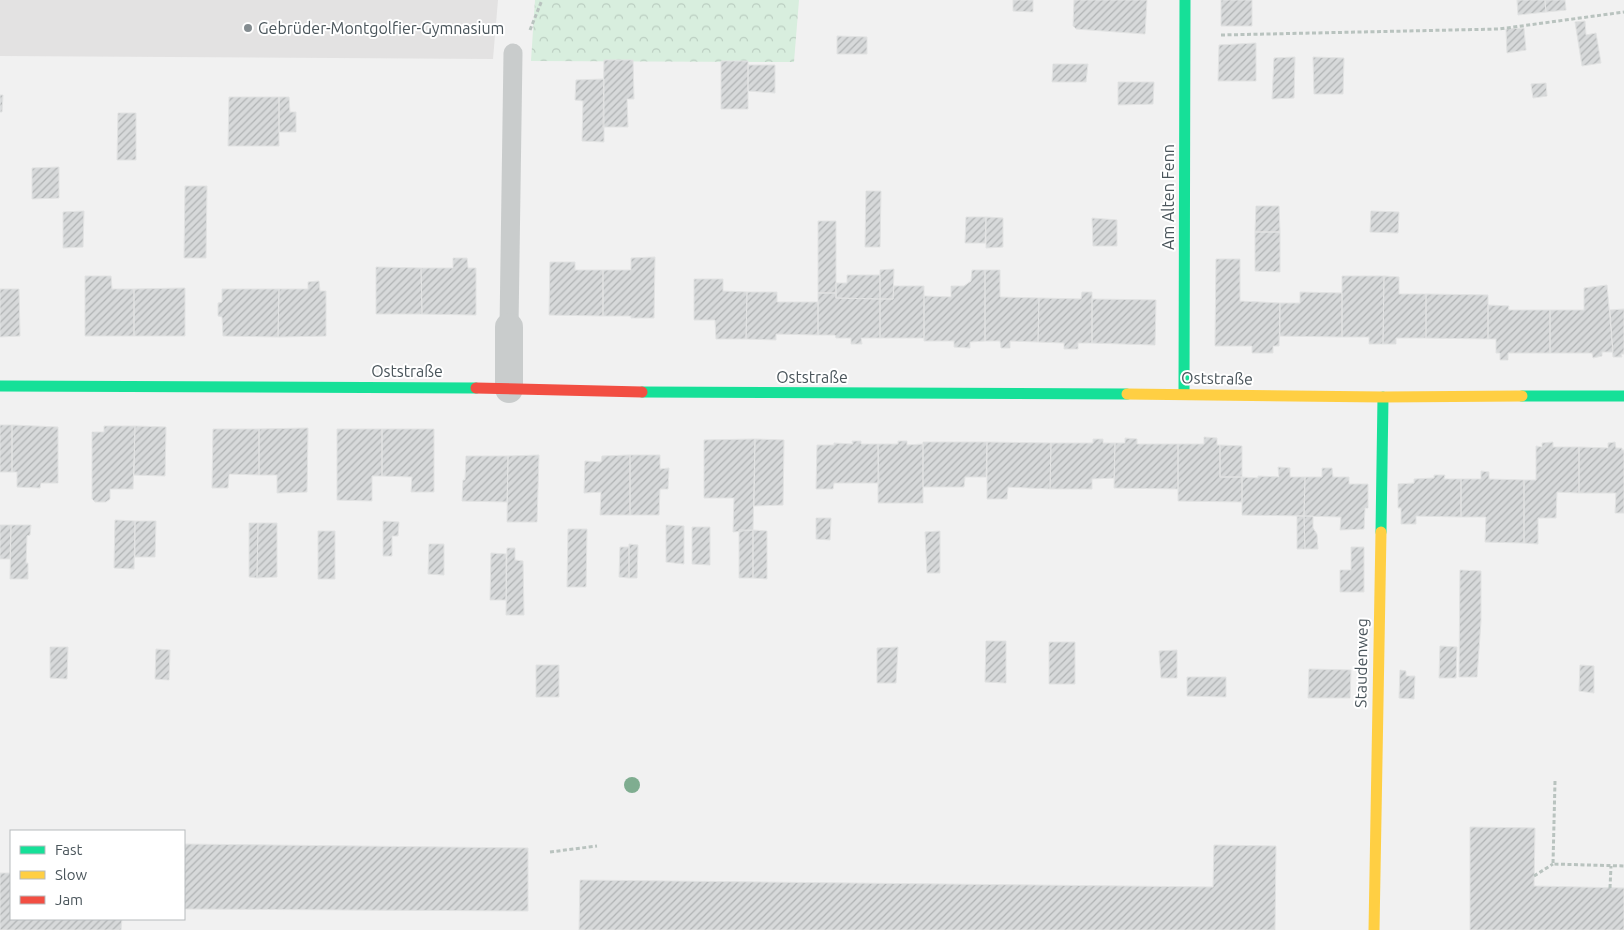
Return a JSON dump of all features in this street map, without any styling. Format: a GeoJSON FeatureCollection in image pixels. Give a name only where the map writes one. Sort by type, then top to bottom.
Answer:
{"type":"FeatureCollection","features":[{"type":"Feature","properties":{"kind":"street","name":"Am Alten Fenn"},"geometry":{"type":"LineString","coordinates":[[1184,394],[1185,0]]}},
{"type":"Feature","properties":{"kind":"street"},"geometry":{"type":"LineString","coordinates":[[509,327],[509,389]]}},
{"type":"Feature","properties":{"kind":"street","name":"Oststraße"},"geometry":{"type":"LineString","coordinates":[[0,386],[509,389],[691,393],[1184,394],[1383,397],[1624,396]]}},
{"type":"Feature","properties":{"kind":"street","name":"Staudenweg"},"geometry":{"type":"LineString","coordinates":[[1374,930],[1383,397]]}},
{"type":"Feature","properties":{"kind":"lane"},"geometry":{"type":"LineString","coordinates":[[509,327],[513,53]]}},
{"type":"Feature","properties":{"kind":"path"},"geometry":{"type":"LineString","coordinates":[[1185,36],[1499,29],[1624,12]]}},
{"type":"Feature","properties":{"kind":"path"},"geometry":{"type":"LineString","coordinates":[[1553,864],[1555,781]]}},
{"type":"Feature","properties":{"kind":"path"},"geometry":{"type":"LineString","coordinates":[[550,852],[597,846]]}},
{"type":"Feature","properties":{"kind":"path"},"geometry":{"type":"LineString","coordinates":[[1534,876],[1553,864],[1624,866]]}},
{"type":"Feature","properties":{"kind":"path"},"geometry":{"type":"LineString","coordinates":[[1610,888],[1611,866]]}},
{"type":"Feature","properties":{"kind":"shaded area","name":"Gebrüder-Montgolfier-Gymnasium"},"geometry":{"type":"Polygon","coordinates":[[[0,0],[498,0],[493,59],[0,56],[0,0]]]}},
{"type":"Feature","properties":{"kind":"green space"},"geometry":{"type":"Polygon","coordinates":[[[535,0],[799,0],[794,62],[531,61],[535,0]]]}},
{"type":"Feature","properties":{"kind":"building"},"geometry":{"type":"Polygon","coordinates":[[[1013,0],[1033,0],[1033,12],[1013,11],[1013,0]]]}},
{"type":"Feature","properties":{"kind":"building"},"geometry":{"type":"Polygon","coordinates":[[[1074,0],[1147,0],[1145,34],[1076,29],[1073,26],[1074,0]]]}},
{"type":"Feature","properties":{"kind":"building"},"geometry":{"type":"Polygon","coordinates":[[[1221,0],[1252,0],[1252,26],[1221,26],[1221,0]]]}},
{"type":"Feature","properties":{"kind":"building"},"geometry":{"type":"Polygon","coordinates":[[[1517,0],[1545,0],[1546,12],[1518,15],[1517,0]]]}},
{"type":"Feature","properties":{"kind":"building"},"geometry":{"type":"Polygon","coordinates":[[[1545,0],[1565,0],[1566,10],[1546,12],[1545,0]]]}},
{"type":"Feature","properties":{"kind":"building"},"geometry":{"type":"Polygon","coordinates":[[[1585,21],[1586,35],[1596,33],[1601,63],[1582,66],[1575,22],[1585,21]]]}},
{"type":"Feature","properties":{"kind":"building"},"geometry":{"type":"Polygon","coordinates":[[[1524,28],[1526,50],[1507,53],[1506,29],[1524,28]]]}},
{"type":"Feature","properties":{"kind":"building"},"geometry":{"type":"Polygon","coordinates":[[[837,36],[867,37],[867,54],[837,54],[837,36]]]}},
{"type":"Feature","properties":{"kind":"building"},"geometry":{"type":"Polygon","coordinates":[[[1256,43],[1256,81],[1218,81],[1219,45],[1256,43]]]}},
{"type":"Feature","properties":{"kind":"building"},"geometry":{"type":"Polygon","coordinates":[[[1295,57],[1294,98],[1272,99],[1274,58],[1295,57]]]}},
{"type":"Feature","properties":{"kind":"building"},"geometry":{"type":"Polygon","coordinates":[[[1313,57],[1344,58],[1343,94],[1314,94],[1313,57]]]}},
{"type":"Feature","properties":{"kind":"building"},"geometry":{"type":"Polygon","coordinates":[[[604,60],[633,60],[634,99],[627,99],[628,127],[603,127],[604,60]]]}},
{"type":"Feature","properties":{"kind":"building"},"geometry":{"type":"Polygon","coordinates":[[[721,61],[748,61],[748,109],[721,109],[721,61]]]}},
{"type":"Feature","properties":{"kind":"building"},"geometry":{"type":"Polygon","coordinates":[[[1053,64],[1088,64],[1086,82],[1052,82],[1053,64]]]}},
{"type":"Feature","properties":{"kind":"building"},"geometry":{"type":"Polygon","coordinates":[[[748,65],[775,65],[775,93],[748,91],[748,65]]]}},
{"type":"Feature","properties":{"kind":"building"},"geometry":{"type":"Polygon","coordinates":[[[604,79],[604,142],[582,141],[583,101],[575,100],[576,80],[604,79]]]}},
{"type":"Feature","properties":{"kind":"building"},"geometry":{"type":"Polygon","coordinates":[[[1118,82],[1154,82],[1153,104],[1118,105],[1118,82]]]}},
{"type":"Feature","properties":{"kind":"building"},"geometry":{"type":"Polygon","coordinates":[[[1546,83],[1547,96],[1533,98],[1531,84],[1546,83]]]}},
{"type":"Feature","properties":{"kind":"building"},"geometry":{"type":"Polygon","coordinates":[[[0,95],[3,95],[2,112],[0,112],[0,95]]]}},
{"type":"Feature","properties":{"kind":"building"},"geometry":{"type":"Polygon","coordinates":[[[229,97],[279,97],[279,146],[228,146],[229,97]]]}},
{"type":"Feature","properties":{"kind":"building"},"geometry":{"type":"Polygon","coordinates":[[[279,97],[289,97],[290,112],[296,112],[296,132],[279,132],[279,97]]]}},
{"type":"Feature","properties":{"kind":"building"},"geometry":{"type":"Polygon","coordinates":[[[118,113],[136,113],[136,160],[117,160],[118,113]]]}},
{"type":"Feature","properties":{"kind":"building"},"geometry":{"type":"Polygon","coordinates":[[[59,167],[59,198],[32,199],[32,168],[59,167]]]}},
{"type":"Feature","properties":{"kind":"building"},"geometry":{"type":"Polygon","coordinates":[[[185,186],[207,186],[206,258],[184,258],[185,186]]]}},
{"type":"Feature","properties":{"kind":"building"},"geometry":{"type":"Polygon","coordinates":[[[866,191],[881,191],[880,247],[865,247],[866,191]]]}},
{"type":"Feature","properties":{"kind":"building"},"geometry":{"type":"Polygon","coordinates":[[[1256,206],[1279,206],[1280,232],[1255,232],[1256,206]]]}},
{"type":"Feature","properties":{"kind":"building"},"geometry":{"type":"Polygon","coordinates":[[[84,211],[83,247],[63,248],[63,212],[84,211]]]}},
{"type":"Feature","properties":{"kind":"building"},"geometry":{"type":"Polygon","coordinates":[[[1371,211],[1399,212],[1398,233],[1370,232],[1371,211]]]}},
{"type":"Feature","properties":{"kind":"building"},"geometry":{"type":"Polygon","coordinates":[[[966,217],[986,217],[985,243],[965,243],[966,217]]]}},
{"type":"Feature","properties":{"kind":"building"},"geometry":{"type":"Polygon","coordinates":[[[986,217],[1003,218],[1003,247],[986,248],[986,217]]]}},
{"type":"Feature","properties":{"kind":"building"},"geometry":{"type":"Polygon","coordinates":[[[1092,218],[1117,220],[1117,246],[1093,246],[1092,218]]]}},
{"type":"Feature","properties":{"kind":"building"},"geometry":{"type":"Polygon","coordinates":[[[818,221],[836,221],[836,293],[818,293],[818,221]]]}},
{"type":"Feature","properties":{"kind":"building"},"geometry":{"type":"Polygon","coordinates":[[[1255,232],[1280,232],[1280,272],[1255,271],[1255,232]]]}},
{"type":"Feature","properties":{"kind":"building"},"geometry":{"type":"Polygon","coordinates":[[[655,257],[654,318],[603,316],[603,270],[631,270],[631,258],[655,257]]]}},
{"type":"Feature","properties":{"kind":"building"},"geometry":{"type":"Polygon","coordinates":[[[453,258],[467,258],[468,268],[476,268],[476,315],[422,314],[421,268],[453,268],[453,258]]]}},
{"type":"Feature","properties":{"kind":"building"},"geometry":{"type":"Polygon","coordinates":[[[1216,259],[1240,259],[1240,301],[1280,303],[1279,346],[1273,346],[1273,353],[1252,353],[1252,346],[1215,346],[1216,259]]]}},
{"type":"Feature","properties":{"kind":"building"},"geometry":{"type":"Polygon","coordinates":[[[550,262],[575,262],[575,270],[603,270],[603,316],[549,315],[550,262]]]}},
{"type":"Feature","properties":{"kind":"building"},"geometry":{"type":"Polygon","coordinates":[[[376,267],[421,268],[422,314],[376,314],[376,267]]]}},
{"type":"Feature","properties":{"kind":"building"},"geometry":{"type":"Polygon","coordinates":[[[894,269],[893,299],[880,299],[880,270],[894,269]]]}},
{"type":"Feature","properties":{"kind":"building"},"geometry":{"type":"Polygon","coordinates":[[[972,270],[985,270],[985,341],[970,342],[970,348],[954,347],[954,341],[924,341],[924,296],[951,297],[951,286],[964,286],[971,281],[972,270]]]}},
{"type":"Feature","properties":{"kind":"building"},"geometry":{"type":"Polygon","coordinates":[[[985,270],[1000,270],[1000,297],[1039,298],[1038,342],[1010,341],[1010,348],[1001,348],[1000,341],[985,341],[985,270]]]}},
{"type":"Feature","properties":{"kind":"building"},"geometry":{"type":"Polygon","coordinates":[[[847,275],[880,275],[880,299],[836,298],[836,283],[847,283],[847,275]]]}},
{"type":"Feature","properties":{"kind":"building"},"geometry":{"type":"Polygon","coordinates":[[[85,276],[111,276],[112,289],[134,289],[134,336],[85,336],[85,276]]]}},
{"type":"Feature","properties":{"kind":"building"},"geometry":{"type":"Polygon","coordinates":[[[1342,276],[1384,276],[1383,344],[1369,344],[1369,337],[1342,337],[1342,276]]]}},
{"type":"Feature","properties":{"kind":"building"},"geometry":{"type":"Polygon","coordinates":[[[1384,276],[1399,277],[1399,294],[1426,294],[1426,338],[1396,338],[1396,344],[1383,344],[1384,276]]]}},
{"type":"Feature","properties":{"kind":"building"},"geometry":{"type":"Polygon","coordinates":[[[694,279],[723,279],[723,291],[747,292],[746,339],[716,339],[715,320],[694,320],[694,279]]]}},
{"type":"Feature","properties":{"kind":"building"},"geometry":{"type":"Polygon","coordinates":[[[319,281],[320,291],[326,291],[326,336],[278,337],[279,289],[308,289],[308,282],[319,281]]]}},
{"type":"Feature","properties":{"kind":"building"},"geometry":{"type":"Polygon","coordinates":[[[1607,285],[1613,352],[1602,352],[1602,356],[1593,358],[1592,353],[1550,353],[1550,310],[1584,310],[1584,288],[1607,285]]]}},
{"type":"Feature","properties":{"kind":"building"},"geometry":{"type":"Polygon","coordinates":[[[894,286],[924,286],[924,338],[880,338],[880,299],[893,299],[894,286]]]}},
{"type":"Feature","properties":{"kind":"building"},"geometry":{"type":"Polygon","coordinates":[[[185,288],[185,336],[134,336],[134,289],[185,288]]]}},
{"type":"Feature","properties":{"kind":"building"},"geometry":{"type":"Polygon","coordinates":[[[0,289],[19,289],[20,336],[0,337],[0,289]]]}},
{"type":"Feature","properties":{"kind":"building"},"geometry":{"type":"Polygon","coordinates":[[[222,289],[279,289],[278,337],[223,336],[222,317],[218,316],[218,303],[222,302],[222,289]]]}},
{"type":"Feature","properties":{"kind":"building"},"geometry":{"type":"Polygon","coordinates":[[[747,292],[777,292],[777,302],[818,302],[818,335],[776,334],[776,340],[746,339],[747,292]]]}},
{"type":"Feature","properties":{"kind":"building"},"geometry":{"type":"Polygon","coordinates":[[[1082,292],[1092,292],[1092,343],[1078,343],[1078,349],[1064,349],[1064,343],[1038,342],[1039,298],[1081,299],[1082,292]]]}},
{"type":"Feature","properties":{"kind":"building"},"geometry":{"type":"Polygon","coordinates":[[[1300,292],[1342,293],[1342,337],[1280,336],[1280,303],[1300,303],[1300,292]]]}},
{"type":"Feature","properties":{"kind":"building"},"geometry":{"type":"Polygon","coordinates":[[[818,293],[836,293],[836,298],[880,299],[880,338],[861,338],[862,344],[851,344],[851,338],[836,338],[835,335],[818,335],[818,293]]]}},
{"type":"Feature","properties":{"kind":"building"},"geometry":{"type":"Polygon","coordinates":[[[1426,294],[1488,295],[1488,339],[1426,338],[1426,294]]]}},
{"type":"Feature","properties":{"kind":"building"},"geometry":{"type":"Polygon","coordinates":[[[1092,299],[1156,300],[1155,345],[1092,343],[1092,299]]]}},
{"type":"Feature","properties":{"kind":"building"},"geometry":{"type":"Polygon","coordinates":[[[1488,305],[1509,306],[1508,310],[1550,310],[1550,353],[1508,353],[1508,360],[1500,360],[1500,353],[1496,353],[1496,339],[1488,339],[1488,305]]]}},
{"type":"Feature","properties":{"kind":"building"},"geometry":{"type":"Polygon","coordinates":[[[1624,309],[1624,354],[1621,354],[1622,357],[1613,357],[1610,310],[1624,309]]]}},
{"type":"Feature","properties":{"kind":"building"},"geometry":{"type":"Polygon","coordinates":[[[0,425],[12,425],[12,472],[0,472],[0,425]]]}},
{"type":"Feature","properties":{"kind":"building"},"geometry":{"type":"Polygon","coordinates":[[[12,425],[58,427],[58,483],[41,483],[40,488],[17,487],[17,472],[12,472],[12,425]]]}},
{"type":"Feature","properties":{"kind":"building"},"geometry":{"type":"Polygon","coordinates":[[[104,426],[135,426],[133,489],[110,489],[110,499],[106,502],[95,502],[92,499],[92,432],[104,432],[104,426]]]}},
{"type":"Feature","properties":{"kind":"building"},"geometry":{"type":"Polygon","coordinates":[[[135,426],[166,427],[165,476],[134,475],[135,426]]]}},
{"type":"Feature","properties":{"kind":"building"},"geometry":{"type":"Polygon","coordinates":[[[308,428],[307,492],[277,493],[277,475],[259,475],[259,429],[308,428]]]}},
{"type":"Feature","properties":{"kind":"building"},"geometry":{"type":"Polygon","coordinates":[[[213,429],[259,429],[259,475],[230,474],[228,488],[212,488],[213,429]]]}},
{"type":"Feature","properties":{"kind":"building"},"geometry":{"type":"Polygon","coordinates":[[[337,429],[382,429],[382,476],[372,476],[372,501],[337,500],[337,429]]]}},
{"type":"Feature","properties":{"kind":"building"},"geometry":{"type":"Polygon","coordinates":[[[382,429],[434,429],[434,492],[411,492],[412,477],[382,476],[382,429]]]}},
{"type":"Feature","properties":{"kind":"building"},"geometry":{"type":"Polygon","coordinates":[[[1204,437],[1217,438],[1217,445],[1220,445],[1220,477],[1242,477],[1242,502],[1178,501],[1178,444],[1204,444],[1204,437]]]}},
{"type":"Feature","properties":{"kind":"building"},"geometry":{"type":"Polygon","coordinates":[[[1125,438],[1137,439],[1137,444],[1178,444],[1178,489],[1114,488],[1115,443],[1125,443],[1125,438]]]}},
{"type":"Feature","properties":{"kind":"building"},"geometry":{"type":"Polygon","coordinates":[[[755,439],[784,440],[783,505],[754,506],[755,439]]]}},
{"type":"Feature","properties":{"kind":"building"},"geometry":{"type":"Polygon","coordinates":[[[755,439],[753,530],[733,532],[734,498],[704,498],[704,440],[755,439]]]}},
{"type":"Feature","properties":{"kind":"building"},"geometry":{"type":"Polygon","coordinates":[[[1093,439],[1103,439],[1103,443],[1115,443],[1114,478],[1092,479],[1092,489],[1050,489],[1051,443],[1093,443],[1093,439]]]}},
{"type":"Feature","properties":{"kind":"building"},"geometry":{"type":"Polygon","coordinates":[[[852,441],[861,441],[861,444],[878,444],[879,483],[834,483],[833,489],[816,489],[817,445],[834,445],[834,443],[853,444],[852,441]]]}},
{"type":"Feature","properties":{"kind":"building"},"geometry":{"type":"Polygon","coordinates":[[[898,441],[907,441],[907,445],[923,444],[923,503],[878,503],[878,444],[898,444],[898,441]]]}},
{"type":"Feature","properties":{"kind":"building"},"geometry":{"type":"Polygon","coordinates":[[[923,442],[987,442],[986,477],[965,477],[964,487],[923,487],[923,442]]]}},
{"type":"Feature","properties":{"kind":"building"},"geometry":{"type":"Polygon","coordinates":[[[987,442],[1051,443],[1050,489],[1008,487],[1007,499],[987,499],[987,442]]]}},
{"type":"Feature","properties":{"kind":"building"},"geometry":{"type":"Polygon","coordinates":[[[1553,442],[1553,447],[1579,447],[1579,493],[1557,492],[1556,518],[1538,518],[1538,544],[1524,543],[1524,480],[1536,480],[1536,446],[1542,447],[1542,443],[1553,442]]]}},
{"type":"Feature","properties":{"kind":"building"},"geometry":{"type":"Polygon","coordinates":[[[1615,442],[1616,448],[1624,450],[1624,513],[1615,513],[1616,493],[1579,493],[1579,447],[1608,448],[1608,443],[1615,442]]]}},
{"type":"Feature","properties":{"kind":"building"},"geometry":{"type":"Polygon","coordinates":[[[1220,445],[1242,446],[1242,477],[1220,477],[1220,445]]]}},
{"type":"Feature","properties":{"kind":"building"},"geometry":{"type":"Polygon","coordinates":[[[539,455],[537,522],[507,522],[508,456],[539,455]]]}},
{"type":"Feature","properties":{"kind":"building"},"geometry":{"type":"Polygon","coordinates":[[[630,455],[660,455],[660,469],[669,468],[668,489],[660,489],[659,515],[630,515],[630,455]]]}},
{"type":"Feature","properties":{"kind":"building"},"geometry":{"type":"Polygon","coordinates":[[[630,455],[630,515],[600,515],[601,492],[584,493],[585,461],[601,462],[602,456],[630,455]]]}},
{"type":"Feature","properties":{"kind":"building"},"geometry":{"type":"Polygon","coordinates":[[[466,456],[508,456],[507,502],[462,501],[466,456]]]}},
{"type":"Feature","properties":{"kind":"building"},"geometry":{"type":"Polygon","coordinates":[[[1278,467],[1290,468],[1290,477],[1305,477],[1304,516],[1242,515],[1242,477],[1279,477],[1278,467]]]}},
{"type":"Feature","properties":{"kind":"building"},"geometry":{"type":"Polygon","coordinates":[[[1322,468],[1332,468],[1333,477],[1349,477],[1349,484],[1368,484],[1368,508],[1365,508],[1364,529],[1340,530],[1341,517],[1304,516],[1305,477],[1322,477],[1322,468]]]}},
{"type":"Feature","properties":{"kind":"building"},"geometry":{"type":"Polygon","coordinates":[[[1481,471],[1489,472],[1489,479],[1524,480],[1524,543],[1485,542],[1486,517],[1461,517],[1461,479],[1481,479],[1481,471]]]}},
{"type":"Feature","properties":{"kind":"building"},"geometry":{"type":"Polygon","coordinates":[[[1434,475],[1445,475],[1444,479],[1461,479],[1461,517],[1416,516],[1416,524],[1401,524],[1401,508],[1398,508],[1398,484],[1414,483],[1414,479],[1434,478],[1434,475]]]}},
{"type":"Feature","properties":{"kind":"building"},"geometry":{"type":"Polygon","coordinates":[[[1297,516],[1304,516],[1305,549],[1297,549],[1297,516]]]}},
{"type":"Feature","properties":{"kind":"building"},"geometry":{"type":"Polygon","coordinates":[[[1304,516],[1313,516],[1313,528],[1317,534],[1318,549],[1305,549],[1304,516]]]}},
{"type":"Feature","properties":{"kind":"building"},"geometry":{"type":"Polygon","coordinates":[[[816,518],[831,518],[830,540],[816,539],[816,518]]]}},
{"type":"Feature","properties":{"kind":"building"},"geometry":{"type":"Polygon","coordinates":[[[115,520],[135,521],[134,569],[114,568],[115,520]]]}},
{"type":"Feature","properties":{"kind":"building"},"geometry":{"type":"Polygon","coordinates":[[[135,521],[156,521],[155,557],[135,557],[135,521]]]}},
{"type":"Feature","properties":{"kind":"building"},"geometry":{"type":"Polygon","coordinates":[[[383,521],[399,522],[398,536],[392,536],[392,556],[383,556],[383,521]]]}},
{"type":"Feature","properties":{"kind":"building"},"geometry":{"type":"Polygon","coordinates":[[[249,523],[258,523],[257,578],[249,577],[249,523]]]}},
{"type":"Feature","properties":{"kind":"building"},"geometry":{"type":"Polygon","coordinates":[[[258,523],[277,523],[277,577],[257,578],[258,523]]]}},
{"type":"Feature","properties":{"kind":"building"},"geometry":{"type":"Polygon","coordinates":[[[0,525],[11,525],[10,559],[0,559],[0,525]]]}},
{"type":"Feature","properties":{"kind":"building"},"geometry":{"type":"Polygon","coordinates":[[[11,525],[31,525],[30,535],[27,536],[26,563],[28,563],[28,579],[10,579],[11,525]]]}},
{"type":"Feature","properties":{"kind":"building"},"geometry":{"type":"Polygon","coordinates":[[[666,525],[684,526],[684,564],[666,562],[666,525]]]}},
{"type":"Feature","properties":{"kind":"building"},"geometry":{"type":"Polygon","coordinates":[[[692,527],[710,527],[710,565],[692,564],[692,527]]]}},
{"type":"Feature","properties":{"kind":"building"},"geometry":{"type":"Polygon","coordinates":[[[568,529],[587,529],[586,587],[567,587],[568,529]]]}},
{"type":"Feature","properties":{"kind":"building"},"geometry":{"type":"Polygon","coordinates":[[[739,530],[753,530],[753,578],[739,578],[739,530]]]}},
{"type":"Feature","properties":{"kind":"building"},"geometry":{"type":"Polygon","coordinates":[[[753,530],[767,531],[767,579],[753,578],[753,530]]]}},
{"type":"Feature","properties":{"kind":"building"},"geometry":{"type":"Polygon","coordinates":[[[318,531],[335,531],[335,579],[318,579],[318,531]]]}},
{"type":"Feature","properties":{"kind":"building"},"geometry":{"type":"Polygon","coordinates":[[[940,531],[940,573],[927,573],[925,532],[940,531]]]}},
{"type":"Feature","properties":{"kind":"building"},"geometry":{"type":"Polygon","coordinates":[[[429,544],[444,544],[444,575],[428,574],[429,544]]]}},
{"type":"Feature","properties":{"kind":"building"},"geometry":{"type":"Polygon","coordinates":[[[629,544],[638,545],[637,578],[629,578],[629,544]]]}},
{"type":"Feature","properties":{"kind":"building"},"geometry":{"type":"Polygon","coordinates":[[[620,547],[629,547],[629,578],[619,577],[620,547]]]}},
{"type":"Feature","properties":{"kind":"building"},"geometry":{"type":"Polygon","coordinates":[[[1351,547],[1364,547],[1364,592],[1340,592],[1340,570],[1351,570],[1351,547]]]}},
{"type":"Feature","properties":{"kind":"building"},"geometry":{"type":"Polygon","coordinates":[[[507,548],[515,548],[515,560],[523,561],[524,615],[506,615],[507,548]]]}},
{"type":"Feature","properties":{"kind":"building"},"geometry":{"type":"Polygon","coordinates":[[[491,553],[506,554],[506,600],[490,600],[491,553]]]}},
{"type":"Feature","properties":{"kind":"building"},"geometry":{"type":"Polygon","coordinates":[[[1460,570],[1481,571],[1481,621],[1477,677],[1459,677],[1460,570]]]}},
{"type":"Feature","properties":{"kind":"building"},"geometry":{"type":"Polygon","coordinates":[[[986,641],[1006,641],[1006,683],[985,682],[986,641]]]}},
{"type":"Feature","properties":{"kind":"building"},"geometry":{"type":"Polygon","coordinates":[[[1049,642],[1075,642],[1075,684],[1049,684],[1049,642]]]}},
{"type":"Feature","properties":{"kind":"building"},"geometry":{"type":"Polygon","coordinates":[[[1440,646],[1457,647],[1456,678],[1439,678],[1440,646]]]}},
{"type":"Feature","properties":{"kind":"building"},"geometry":{"type":"Polygon","coordinates":[[[50,647],[68,647],[67,679],[50,678],[50,647]]]}},
{"type":"Feature","properties":{"kind":"building"},"geometry":{"type":"Polygon","coordinates":[[[898,647],[896,683],[877,683],[877,648],[898,647]]]}},
{"type":"Feature","properties":{"kind":"building"},"geometry":{"type":"Polygon","coordinates":[[[156,649],[170,650],[169,680],[155,679],[156,649]]]}},
{"type":"Feature","properties":{"kind":"building"},"geometry":{"type":"Polygon","coordinates":[[[1177,650],[1177,678],[1161,678],[1159,651],[1177,650]]]}},
{"type":"Feature","properties":{"kind":"building"},"geometry":{"type":"Polygon","coordinates":[[[536,665],[559,665],[559,697],[536,697],[536,665]]]}},
{"type":"Feature","properties":{"kind":"building"},"geometry":{"type":"Polygon","coordinates":[[[1580,665],[1594,666],[1594,693],[1579,691],[1580,665]]]}},
{"type":"Feature","properties":{"kind":"building"},"geometry":{"type":"Polygon","coordinates":[[[1309,669],[1351,670],[1350,698],[1308,698],[1309,669]]]}},
{"type":"Feature","properties":{"kind":"building"},"geometry":{"type":"Polygon","coordinates":[[[1400,670],[1406,671],[1406,676],[1415,676],[1414,699],[1399,698],[1400,670]]]}},
{"type":"Feature","properties":{"kind":"building"},"geometry":{"type":"Polygon","coordinates":[[[1187,677],[1226,677],[1226,697],[1187,696],[1187,677]]]}},
{"type":"Feature","properties":{"kind":"building"},"geometry":{"type":"Polygon","coordinates":[[[1470,827],[1535,828],[1534,886],[1624,888],[1624,930],[1470,930],[1470,827]]]}},
{"type":"Feature","properties":{"kind":"building"},"geometry":{"type":"Polygon","coordinates":[[[185,844],[528,848],[528,911],[185,909],[185,844]]]}},
{"type":"Feature","properties":{"kind":"building"},"geometry":{"type":"Polygon","coordinates":[[[1214,845],[1276,846],[1275,930],[579,930],[580,880],[1213,887],[1214,845]]]}},
{"type":"Feature","properties":{"kind":"building"},"geometry":{"type":"Polygon","coordinates":[[[0,873],[10,873],[10,920],[122,920],[121,930],[0,930],[0,873]]]}},
{"type":"Feature","properties":{"kind":"traffic: fast"},"geometry":{"type":"LineString","coordinates":[[1184,394],[1185,0]]}},
{"type":"Feature","properties":{"kind":"traffic: fast"},"geometry":{"type":"LineString","coordinates":[[0,386],[476,388]]}},
{"type":"Feature","properties":{"kind":"traffic: fast"},"geometry":{"type":"LineString","coordinates":[[642,392],[1127,394]]}},
{"type":"Feature","properties":{"kind":"traffic: fast"},"geometry":{"type":"LineString","coordinates":[[1522,396],[1624,396]]}},
{"type":"Feature","properties":{"kind":"traffic: fast"},"geometry":{"type":"LineString","coordinates":[[1381,532],[1383,397]]}},
{"type":"Feature","properties":{"kind":"traffic: slow"},"geometry":{"type":"LineString","coordinates":[[1127,394],[1383,397],[1522,396]]}},
{"type":"Feature","properties":{"kind":"traffic: slow"},"geometry":{"type":"LineString","coordinates":[[1374,930],[1381,532]]}},
{"type":"Feature","properties":{"kind":"traffic: jam"},"geometry":{"type":"LineString","coordinates":[[476,388],[642,392]]}},
{"type":"Feature","properties":{"kind":"place","name":"Gebrüder-Montgolfier-Gymnasium"},"geometry":{"type":"Point","coordinates":[248,28]}}]}
